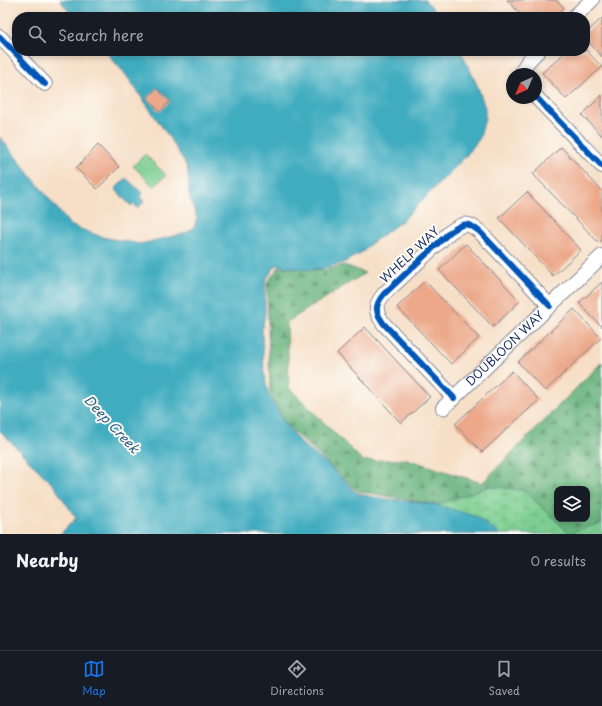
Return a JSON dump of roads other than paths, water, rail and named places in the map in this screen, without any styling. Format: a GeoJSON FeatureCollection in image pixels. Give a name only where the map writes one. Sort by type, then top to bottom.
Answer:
{"type":"FeatureCollection","features":[{"type":"Feature","properties":{"kind":"street"},"geometry":{"type":"LineString","coordinates":[[578,12],[586,2]]}},
{"type":"Feature","properties":{"kind":"street"},"geometry":{"type":"LineString","coordinates":[[0,37],[12,50]]}},
{"type":"Feature","properties":{"kind":"street"},"geometry":{"type":"LineString","coordinates":[[18,56],[45,84]]}},
{"type":"Feature","properties":{"kind":"street"},"geometry":{"type":"LineString","coordinates":[[523,68],[533,56]]}},
{"type":"Feature","properties":{"kind":"street"},"geometry":{"type":"LineString","coordinates":[[542,103],[602,166]]}},
{"type":"Feature","properties":{"kind":"street","name":"WHELP WAY"},"geometry":{"type":"LineString","coordinates":[[454,398],[379,318],[377,305],[384,294],[450,232],[458,226],[469,224],[480,232],[550,306]]}},
{"type":"Feature","properties":{"kind":"street","name":"DOUBLOON WAY"},"geometry":{"type":"LineString","coordinates":[[443,408],[602,256]]}},
{"type":"Feature","properties":{"kind":"water"},"geometry":{"type":"Polygon","coordinates":[[[60,0],[425,0],[435,12],[69,12],[60,0]]]}},
{"type":"Feature","properties":{"kind":"water","name":"Deep Creek"},"geometry":{"type":"Polygon","coordinates":[[[109,56],[463,56],[478,87],[485,108],[485,118],[480,138],[465,157],[402,221],[369,245],[364,251],[343,263],[324,268],[310,270],[276,265],[265,281],[265,313],[262,331],[264,372],[268,393],[285,425],[302,444],[329,466],[357,493],[372,497],[438,505],[477,517],[499,534],[60,534],[76,518],[54,486],[0,431],[0,137],[70,225],[102,237],[140,244],[186,233],[194,227],[197,218],[189,195],[188,170],[169,137],[126,75],[109,56]]]}},
{"type":"Feature","properties":{"kind":"water"},"geometry":{"type":"Polygon","coordinates":[[[126,178],[143,194],[140,197],[144,202],[138,208],[133,204],[131,206],[115,189],[126,178]]]}}]}
